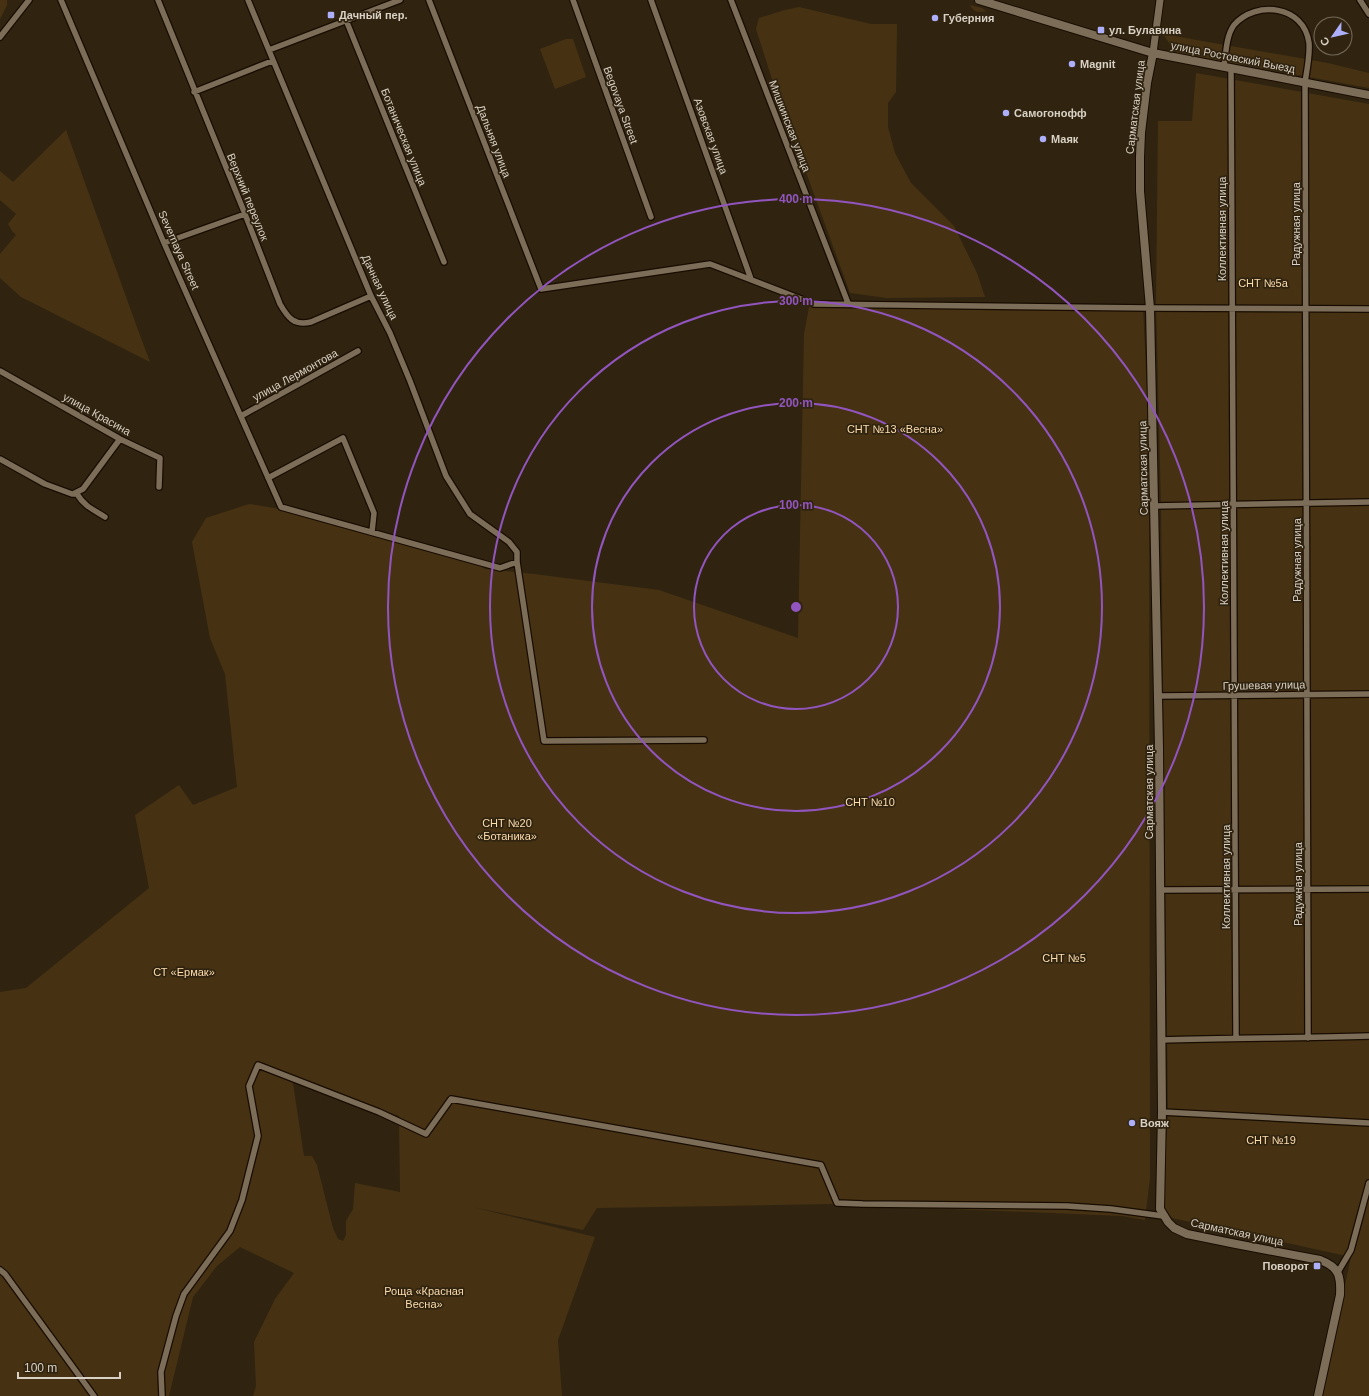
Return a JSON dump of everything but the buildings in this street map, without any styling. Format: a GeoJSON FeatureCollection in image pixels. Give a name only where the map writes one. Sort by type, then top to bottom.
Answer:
{"type":"FeatureCollection","features":[{"type":"Feature","properties":{"kind":"main road","name":"улица Ростовский Выезд"},"geometry":{"type":"LineString","coordinates":[[979,0],[996,3],[1153,53],[1369,95]]}},
{"type":"Feature","properties":{"kind":"main road","name":"Сарматская улица"},"geometry":{"type":"LineString","coordinates":[[1153,53],[1147,83],[1141,134],[1140,190],[1150,308],[1158,696],[1162,1112],[1160,1209],[1163,1216],[1174,1228],[1187,1234],[1328,1262],[1338,1272]]}},
{"type":"Feature","properties":{"kind":"main road"},"geometry":{"type":"LineString","coordinates":[[1318,1396],[1340,1295],[1340,1280],[1338,1272]]}},
{"type":"Feature","properties":{"kind":"street"},"geometry":{"type":"LineString","coordinates":[[0,37],[29,0]]}},
{"type":"Feature","properties":{"kind":"street","name":"Severnaya Street"},"geometry":{"type":"LineString","coordinates":[[61,0],[164,243],[281,507],[372,532]]}},
{"type":"Feature","properties":{"kind":"street","name":"Верхний переулок"},"geometry":{"type":"LineString","coordinates":[[158,0],[280,304],[286,315],[294,322],[302,324],[311,322],[371,296]]}},
{"type":"Feature","properties":{"kind":"street","name":"Дачная улица"},"geometry":{"type":"LineString","coordinates":[[248,0],[272,61],[371,296],[390,333],[410,381],[446,476],[470,514],[508,542],[517,552],[517,562]]}},
{"type":"Feature","properties":{"kind":"street"},"geometry":{"type":"LineString","coordinates":[[268,50],[400,0]]}},
{"type":"Feature","properties":{"kind":"street","name":"Дальняя улица"},"geometry":{"type":"LineString","coordinates":[[429,0],[541,289],[710,264],[751,279]]}},
{"type":"Feature","properties":{"kind":"street","name":"Begovaya Street"},"geometry":{"type":"LineString","coordinates":[[573,0],[651,216]]}},
{"type":"Feature","properties":{"kind":"street","name":"Азовская улица"},"geometry":{"type":"LineString","coordinates":[[651,0],[751,279]]}},
{"type":"Feature","properties":{"kind":"street","name":"Мишкинская улица"},"geometry":{"type":"LineString","coordinates":[[731,0],[848,303]]}},
{"type":"Feature","properties":{"kind":"street"},"geometry":{"type":"LineString","coordinates":[[1153,53],[1160,0]]}},
{"type":"Feature","properties":{"kind":"street"},"geometry":{"type":"LineString","coordinates":[[1360,0],[1369,14]]}},
{"type":"Feature","properties":{"kind":"street"},"geometry":{"type":"LineString","coordinates":[[1227,67],[1228,40],[1233,26],[1243,16],[1255,10],[1269,8],[1283,10],[1295,18],[1304,29],[1309,42],[1305,82]]}},
{"type":"Feature","properties":{"kind":"street","name":"Ботаническая улица"},"geometry":{"type":"LineString","coordinates":[[346,20],[444,262]]}},
{"type":"Feature","properties":{"kind":"street"},"geometry":{"type":"LineString","coordinates":[[194,92],[272,61]]}},
{"type":"Feature","properties":{"kind":"street","name":"Коллективная улица"},"geometry":{"type":"LineString","coordinates":[[1227,67],[1234,504],[1236,1037]]}},
{"type":"Feature","properties":{"kind":"street","name":"Радужная улица"},"geometry":{"type":"LineString","coordinates":[[1305,82],[1308,1038]]}},
{"type":"Feature","properties":{"kind":"street"},"geometry":{"type":"LineString","coordinates":[[164,243],[245,214]]}},
{"type":"Feature","properties":{"kind":"street"},"geometry":{"type":"LineString","coordinates":[[751,279],[814,304],[848,303],[1232,309],[1369,309]]}},
{"type":"Feature","properties":{"kind":"street","name":"улица Лермонтова"},"geometry":{"type":"LineString","coordinates":[[241,416],[358,351]]}},
{"type":"Feature","properties":{"kind":"street","name":"улица Красина"},"geometry":{"type":"LineString","coordinates":[[0,371],[120,439],[160,458],[159,487]]}},
{"type":"Feature","properties":{"kind":"street"},"geometry":{"type":"LineString","coordinates":[[268,478],[343,438],[374,513],[372,532],[500,568],[517,562],[544,741],[704,740]]}},
{"type":"Feature","properties":{"kind":"street"},"geometry":{"type":"LineString","coordinates":[[72,494],[83,489],[120,439]]}},
{"type":"Feature","properties":{"kind":"street"},"geometry":{"type":"LineString","coordinates":[[0,459],[44,484],[72,494],[77,494],[81,501],[89,508],[105,517]]}},
{"type":"Feature","properties":{"kind":"street"},"geometry":{"type":"LineString","coordinates":[[1154,506],[1369,502]]}},
{"type":"Feature","properties":{"kind":"street","name":"Грушевая улица"},"geometry":{"type":"LineString","coordinates":[[1158,696],[1369,694]]}},
{"type":"Feature","properties":{"kind":"street"},"geometry":{"type":"LineString","coordinates":[[1160,890],[1369,889]]}},
{"type":"Feature","properties":{"kind":"street"},"geometry":{"type":"LineString","coordinates":[[1161,1040],[1236,1037],[1308,1038],[1369,1036]]}},
{"type":"Feature","properties":{"kind":"street"},"geometry":{"type":"LineString","coordinates":[[162,1396],[161,1372],[176,1316],[184,1294],[230,1231],[242,1200],[258,1136],[249,1086],[258,1065],[379,1112],[426,1134],[451,1099],[821,1165],[837,1203],[1067,1206],[1111,1209],[1163,1216]]}},
{"type":"Feature","properties":{"kind":"street"},"geometry":{"type":"LineString","coordinates":[[1162,1112],[1369,1123]]}},
{"type":"Feature","properties":{"kind":"street"},"geometry":{"type":"LineString","coordinates":[[1338,1272],[1351,1250],[1369,1183]]}},
{"type":"Feature","properties":{"kind":"street"},"geometry":{"type":"LineString","coordinates":[[0,1270],[5,1274],[94,1396]]}},
{"type":"Feature","properties":{"kind":"green space"},"geometry":{"type":"Polygon","coordinates":[[[0,0],[7,0],[7,5],[0,19],[0,0]]]}},
{"type":"Feature","properties":{"kind":"green space"},"geometry":{"type":"Polygon","coordinates":[[[970,5],[982,8],[986,11],[976,11],[970,5]]]}},
{"type":"Feature","properties":{"kind":"green space"},"geometry":{"type":"Polygon","coordinates":[[[799,7],[871,24],[897,24],[896,92],[888,103],[888,127],[895,153],[911,183],[954,226],[977,273],[985,297],[887,298],[850,293],[771,76],[756,29],[759,18],[799,7]]]}},
{"type":"Feature","properties":{"kind":"green space"},"geometry":{"type":"Polygon","coordinates":[[[1163,34],[1328,63],[1369,73],[1369,88],[1176,53],[1163,34]]]}},
{"type":"Feature","properties":{"kind":"green space"},"geometry":{"type":"Polygon","coordinates":[[[566,39],[573,39],[586,77],[555,89],[540,49],[566,39]]]}},
{"type":"Feature","properties":{"kind":"green space","name":"СНТ №5а"},"geometry":{"type":"Polygon","coordinates":[[[1196,73],[1369,104],[1369,1396],[1321,1396],[1351,1257],[1172,1218],[1162,1205],[1168,1114],[1161,507],[1156,301],[1158,121],[1192,121],[1196,73]]]}},
{"type":"Feature","properties":{"kind":"green space"},"geometry":{"type":"Polygon","coordinates":[[[66,130],[150,362],[21,297],[0,278],[0,254],[16,235],[8,224],[16,214],[0,200],[0,171],[13,182],[66,130]]]}},
{"type":"Feature","properties":{"kind":"green space"},"geometry":{"type":"Polygon","coordinates":[[[810,302],[1143,307],[1149,435],[1150,1178],[1145,1220],[1122,1216],[832,1204],[597,1208],[583,1230],[472,1207],[595,1237],[558,1340],[562,1396],[253,1396],[256,1386],[254,1342],[275,1299],[294,1273],[240,1247],[217,1266],[193,1297],[169,1396],[0,1396],[0,992],[26,988],[149,888],[135,815],[179,785],[193,805],[237,787],[225,674],[210,638],[192,542],[206,518],[249,504],[287,510],[462,554],[485,569],[659,590],[798,638],[804,334],[810,302]],[[292,1077],[304,1156],[312,1156],[317,1165],[333,1228],[338,1239],[343,1241],[346,1235],[346,1221],[353,1209],[355,1183],[400,1192],[399,1116],[292,1077]]]}},
{"type":"Feature","properties":{"kind":"place","name":"Дачный пер."},"geometry":{"type":"Point","coordinates":[331,15]}},
{"type":"Feature","properties":{"kind":"place","name":"Губерния"},"geometry":{"type":"Point","coordinates":[935,18]}},
{"type":"Feature","properties":{"kind":"place","name":"ул. Булавина"},"geometry":{"type":"Point","coordinates":[1101,30]}},
{"type":"Feature","properties":{"kind":"place","name":"Magnit"},"geometry":{"type":"Point","coordinates":[1072,64]}},
{"type":"Feature","properties":{"kind":"place","name":"Самогонофф"},"geometry":{"type":"Point","coordinates":[1006,113]}},
{"type":"Feature","properties":{"kind":"place","name":"Маяк"},"geometry":{"type":"Point","coordinates":[1043,139]}},
{"type":"Feature","properties":{"kind":"place","name":"Вояж"},"geometry":{"type":"Point","coordinates":[1132,1123]}},
{"type":"Feature","properties":{"kind":"place","name":"Поворот"},"geometry":{"type":"Point","coordinates":[1317,1266]}},
{"type":"Feature","properties":{"kind":"park label","name":"СНТ №13 «Весна»"},"geometry":{"type":"Point","coordinates":[895,429]}},
{"type":"Feature","properties":{"kind":"park label","name":"СНТ №10"},"geometry":{"type":"Point","coordinates":[870,802]}},
{"type":"Feature","properties":{"kind":"park label","name":"СНТ №20 «Ботаника»"},"geometry":{"type":"Point","coordinates":[507,829]}},
{"type":"Feature","properties":{"kind":"park label","name":"СНТ №5"},"geometry":{"type":"Point","coordinates":[1064,958]}},
{"type":"Feature","properties":{"kind":"park label","name":"СТ «Ермак»"},"geometry":{"type":"Point","coordinates":[184,972]}},
{"type":"Feature","properties":{"kind":"park label","name":"СНТ №19"},"geometry":{"type":"Point","coordinates":[1271,1140]}},
{"type":"Feature","properties":{"kind":"park label","name":"Роща «Красная Весна»"},"geometry":{"type":"Point","coordinates":[424,1297]}}]}
